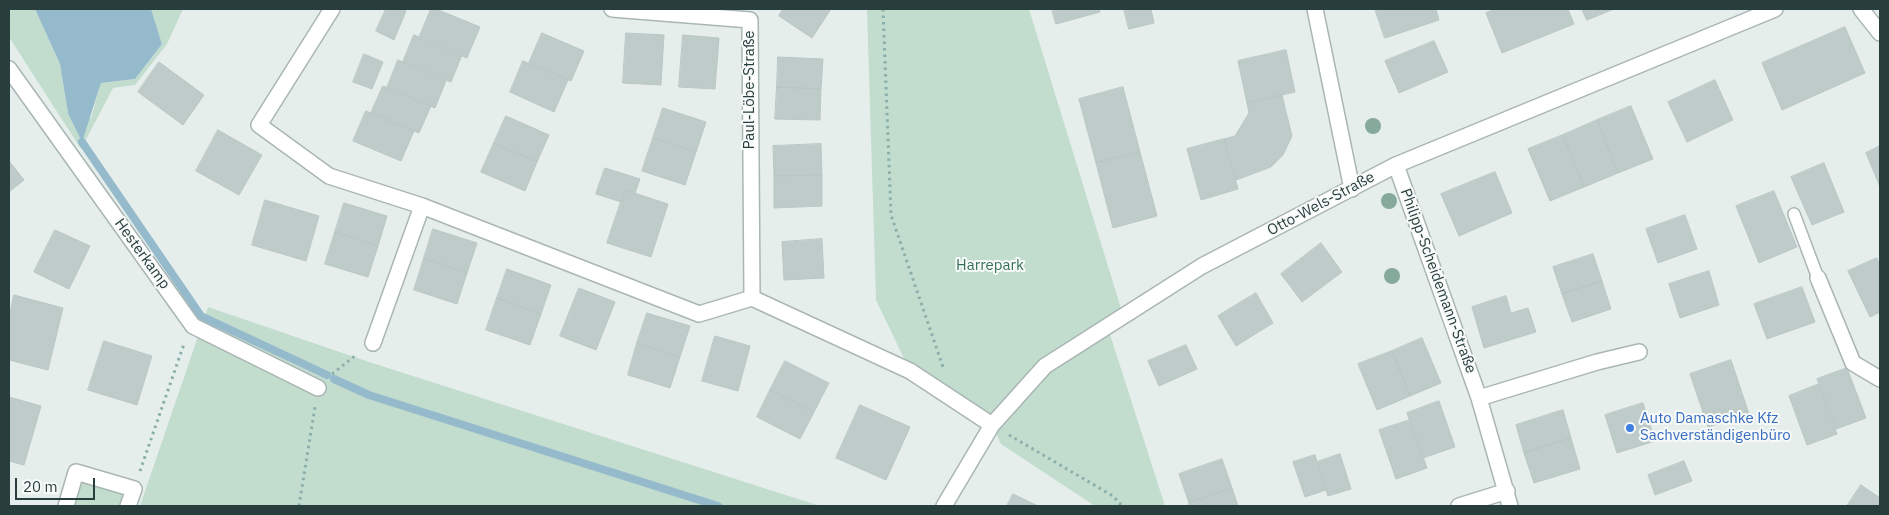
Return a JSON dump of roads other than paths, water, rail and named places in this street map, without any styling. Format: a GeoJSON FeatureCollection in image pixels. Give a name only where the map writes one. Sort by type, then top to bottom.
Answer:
{"type":"FeatureCollection","features":[{"type":"Feature","properties":{"kind":"street"},"geometry":{"type":"LineString","coordinates":[[332,9],[258,125],[329,176],[422,206],[699,314],[752,298],[910,371],[954,398],[992,425]]}},
{"type":"Feature","properties":{"kind":"street","name":"Paul-Löbe-Straße"},"geometry":{"type":"LineString","coordinates":[[612,9],[750,20],[752,298]]}},
{"type":"Feature","properties":{"kind":"street"},"geometry":{"type":"LineString","coordinates":[[1315,9],[1352,188]]}},
{"type":"Feature","properties":{"kind":"street","name":"Otto-Wels-Straße"},"geometry":{"type":"LineString","coordinates":[[944,506],[992,425],[1046,366],[1107,325],[1202,266],[1396,165],[1775,9]]}},
{"type":"Feature","properties":{"kind":"street"},"geometry":{"type":"LineString","coordinates":[[1861,9],[1880,33]]}},
{"type":"Feature","properties":{"kind":"street","name":"Hesterkamp"},"geometry":{"type":"LineString","coordinates":[[9,69],[193,326],[318,388]]}},
{"type":"Feature","properties":{"kind":"street","name":"Philipp-Scheidemann-Straße"},"geometry":{"type":"LineString","coordinates":[[1396,165],[1479,398],[1507,490],[1510,506]]}},
{"type":"Feature","properties":{"kind":"street"},"geometry":{"type":"LineString","coordinates":[[373,343],[422,206]]}},
{"type":"Feature","properties":{"kind":"street"},"geometry":{"type":"LineString","coordinates":[[1818,278],[1853,362],[1880,379]]}},
{"type":"Feature","properties":{"kind":"street"},"geometry":{"type":"LineString","coordinates":[[1479,398],[1597,362],[1639,352]]}},
{"type":"Feature","properties":{"kind":"street"},"geometry":{"type":"LineString","coordinates":[[66,506],[76,472],[134,489],[128,506]]}},
{"type":"Feature","properties":{"kind":"street"},"geometry":{"type":"LineString","coordinates":[[1459,506],[1507,490]]}},
{"type":"Feature","properties":{"kind":"lane"},"geometry":{"type":"LineString","coordinates":[[1794,214],[1818,278]]}},
{"type":"Feature","properties":{"kind":"water"},"geometry":{"type":"Polygon","coordinates":[[[35,9],[151,9],[162,44],[135,79],[101,83],[82,142],[68,113],[60,64],[35,9]]]}},
{"type":"Feature","properties":{"kind":"waterway"},"geometry":{"type":"LineString","coordinates":[[82,142],[201,316],[327,375]]}},
{"type":"Feature","properties":{"kind":"waterway"},"geometry":{"type":"LineString","coordinates":[[334,379],[369,395],[718,506]]}},
{"type":"Feature","properties":{"kind":"place","name":"Auto Damaschke Kfz Sachverständigenbüro"},"geometry":{"type":"Point","coordinates":[1630,428]}},
{"type":"Feature","properties":{"kind":"park label","name":"Harrepark"},"geometry":{"type":"Point","coordinates":[990,266]}}]}
